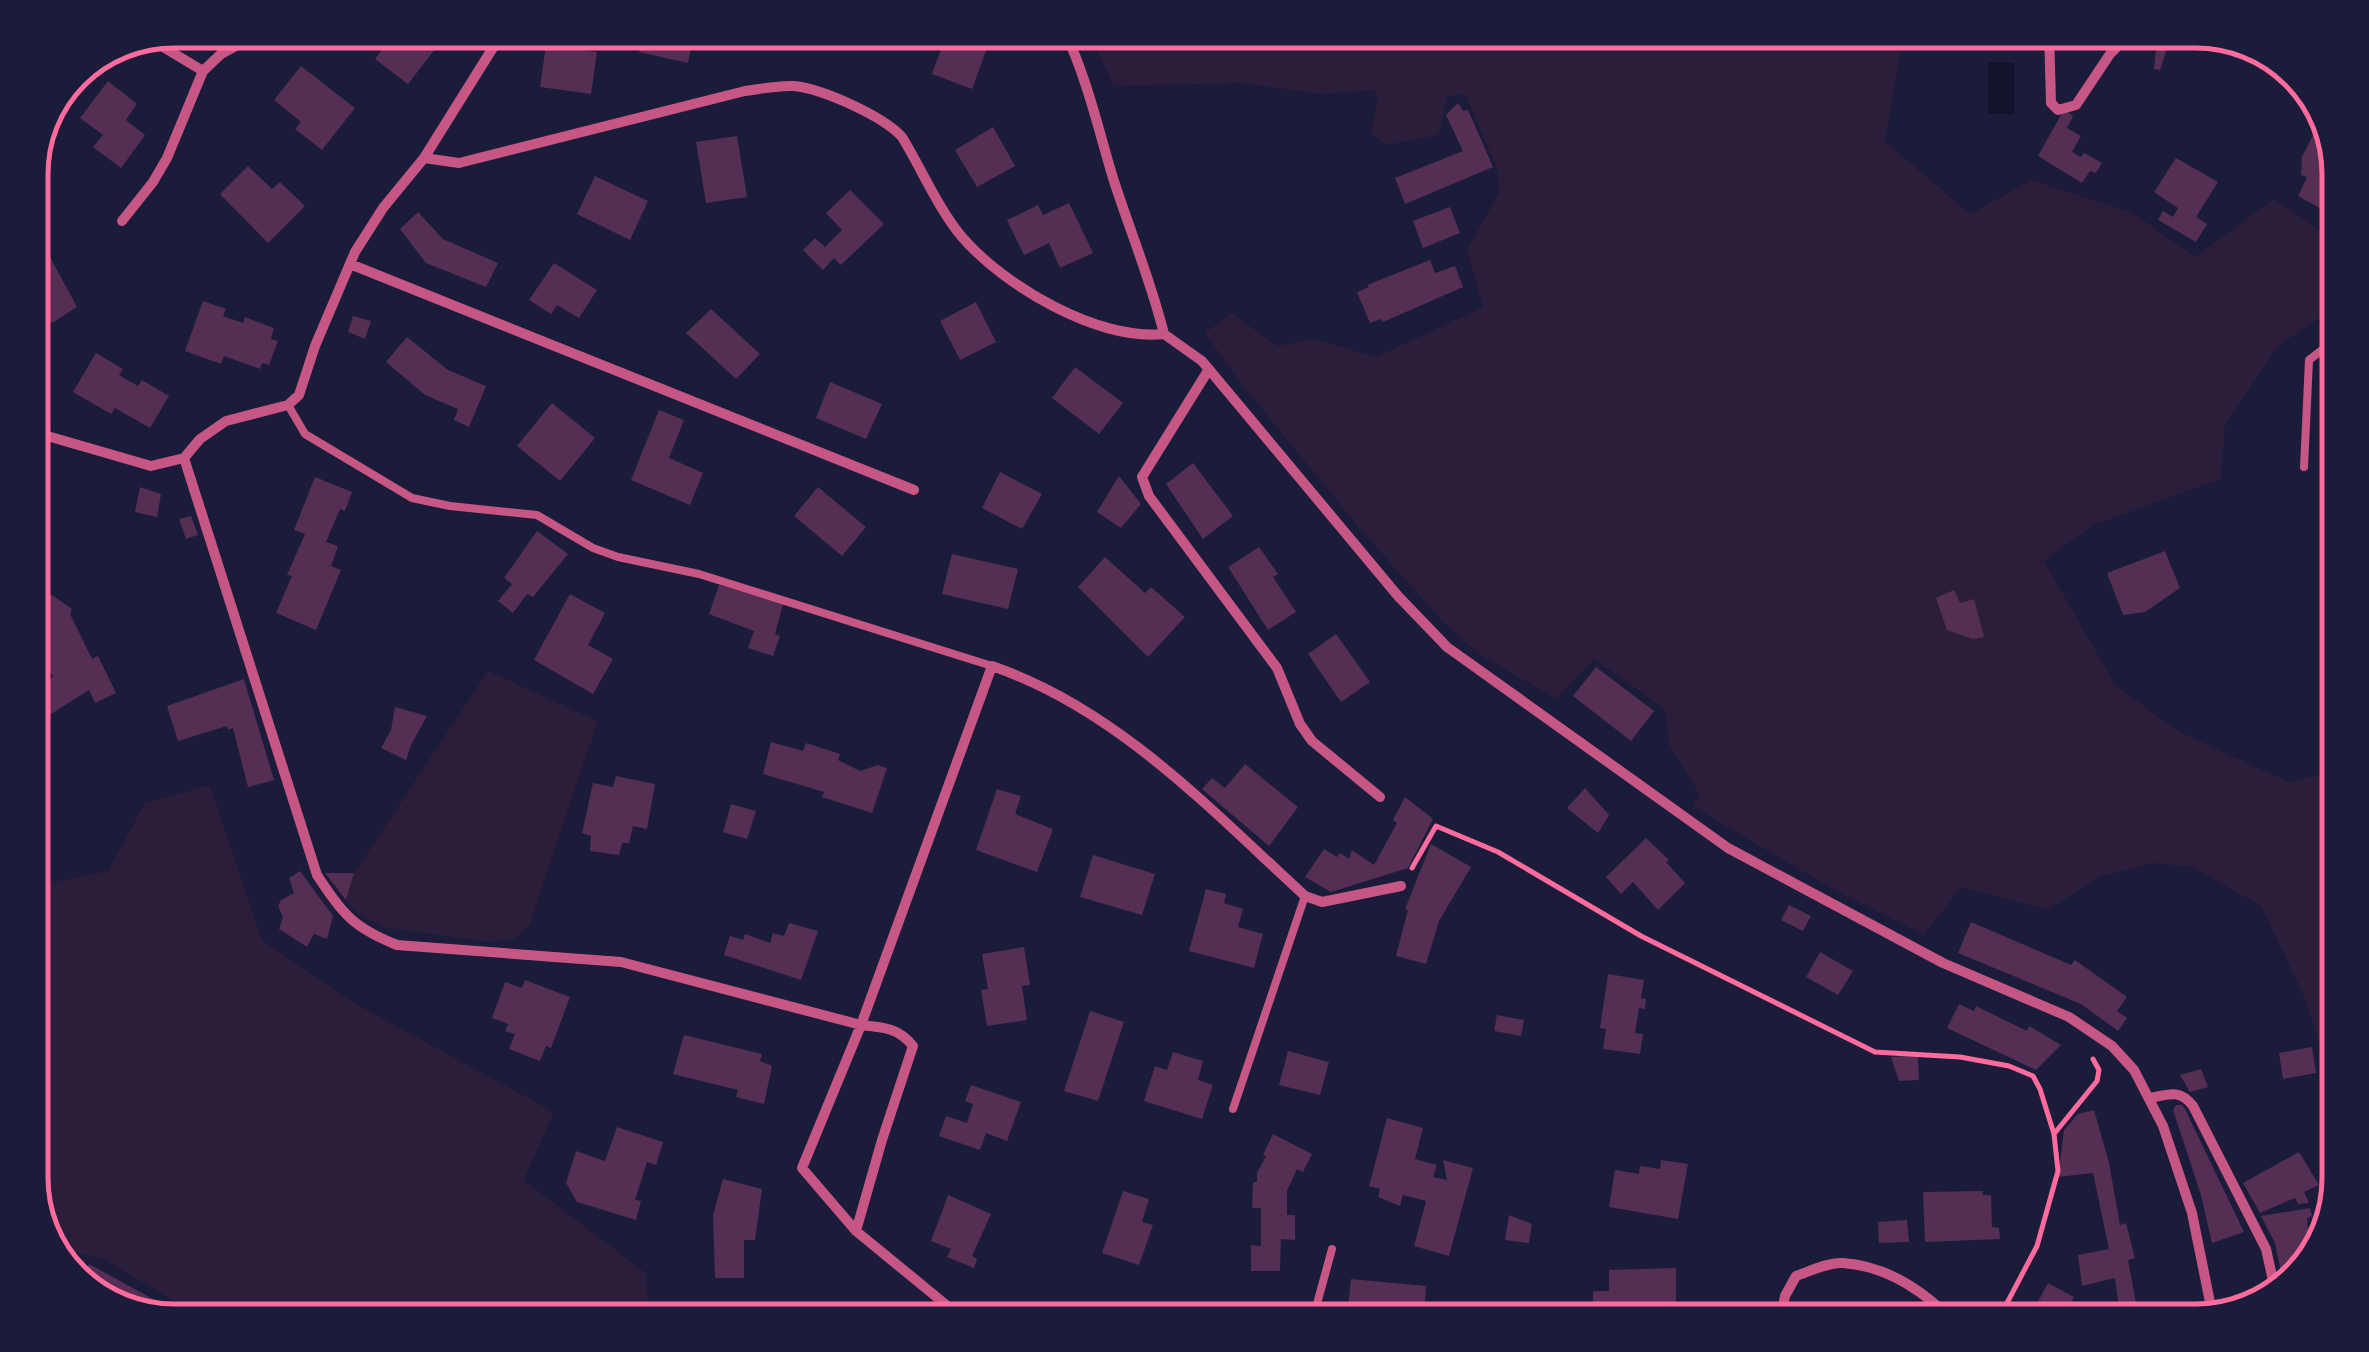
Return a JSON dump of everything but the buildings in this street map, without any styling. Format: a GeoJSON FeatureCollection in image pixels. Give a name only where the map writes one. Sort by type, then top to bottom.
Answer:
{"type":"FeatureCollection","features":[{"type":"Feature","properties":{"kind":"street"},"geometry":{"type":"LineString","coordinates":[[122,221],[154,182],[203,71],[232,48]]}},
{"type":"Feature","properties":{"kind":"street"},"geometry":{"type":"LineString","coordinates":[[48,436],[151,466],[184,458],[226,421],[288,404],[299,396],[315,346],[350,264],[383,208],[424,158],[493,48]]}},
{"type":"Feature","properties":{"kind":"street"},"geometry":{"type":"LineString","coordinates":[[1073,48],[1152,286],[1164,334]]}},
{"type":"Feature","properties":{"kind":"street"},"geometry":{"type":"LineString","coordinates":[[2049,48],[2051,103],[2058,110],[2076,104],[2116,48]]}},
{"type":"Feature","properties":{"kind":"street"},"geometry":{"type":"LineString","coordinates":[[166,49],[203,71]]}},
{"type":"Feature","properties":{"kind":"street"},"geometry":{"type":"LineString","coordinates":[[424,158],[459,164],[745,91],[790,86],[811,89],[890,124],[902,137],[961,236],[1006,276],[1091,323],[1124,333],[1164,334],[1209,369],[1398,596],[1447,647],[1728,848],[1943,962],[2069,1017],[2112,1046],[2134,1070],[2151,1098],[2184,1182],[2211,1303]]}},
{"type":"Feature","properties":{"kind":"street"},"geometry":{"type":"LineString","coordinates":[[350,264],[914,490]]}},
{"type":"Feature","properties":{"kind":"street"},"geometry":{"type":"LineString","coordinates":[[1209,369],[1142,478],[1149,496],[1277,668],[1300,724],[1312,741],[1380,797]]}},
{"type":"Feature","properties":{"kind":"street"},"geometry":{"type":"LineString","coordinates":[[184,458],[318,874],[340,910],[366,933],[397,944],[621,962],[903,1034],[913,1046],[856,1231]]}},
{"type":"Feature","properties":{"kind":"street"},"geometry":{"type":"LineString","coordinates":[[946,1304],[856,1231],[802,1168],[861,1025],[992,666],[1046,686],[1112,728],[1166,769],[1305,896],[1322,902],[1401,886]]}},
{"type":"Feature","properties":{"kind":"street"},"geometry":{"type":"LineString","coordinates":[[2151,1098],[2177,1093],[2186,1096],[2193,1106],[2266,1249],[2273,1279]]}},
{"type":"Feature","properties":{"kind":"street"},"geometry":{"type":"LineString","coordinates":[[1783,1304],[1796,1276],[1840,1262],[1889,1272],[1934,1304]]}},
{"type":"Feature","properties":{"kind":"lane"},"geometry":{"type":"LineString","coordinates":[[2304,467],[2309,360],[2321,350]]}},
{"type":"Feature","properties":{"kind":"lane"},"geometry":{"type":"LineString","coordinates":[[288,404],[305,434],[412,498],[537,515],[593,548],[618,557],[699,574],[992,666]]}},
{"type":"Feature","properties":{"kind":"lane"},"geometry":{"type":"LineString","coordinates":[[1233,1109],[1305,896]]}},
{"type":"Feature","properties":{"kind":"lane"},"geometry":{"type":"LineString","coordinates":[[1317,1304],[1332,1249]]}},
{"type":"Feature","properties":{"kind":"path"},"geometry":{"type":"LineString","coordinates":[[1401,886],[1436,826],[1498,852],[1641,936],[1875,1052],[1960,1057],[2009,1066],[2033,1076],[2054,1134],[2058,1171],[2037,1246],[2006,1304]]}},
{"type":"Feature","properties":{"kind":"path"},"geometry":{"type":"LineString","coordinates":[[2054,1134],[2097,1081],[2099,1070],[2092,1057]]}},
{"type":"Feature","properties":{"kind":"shaded area"},"geometry":{"type":"Polygon","coordinates":[[[1096,48],[1901,48],[1885,141],[1970,214],[2031,180],[2133,213],[2195,257],[2274,199],[2308,222],[2321,233],[2321,317],[2278,346],[2225,424],[2221,479],[2093,525],[2044,561],[2116,686],[2178,731],[2291,783],[2322,773],[2322,1052],[2302,992],[2261,906],[2192,867],[2154,863],[2100,877],[2048,910],[1961,887],[1924,935],[1836,891],[1692,806],[1700,795],[1669,744],[1665,709],[1594,659],[1556,699],[1479,654],[1442,621],[1361,530],[1242,385],[1205,333],[1232,313],[1277,346],[1314,339],[1376,357],[1483,307],[1467,250],[1499,193],[1497,168],[1465,94],[1447,97],[1439,135],[1386,145],[1371,133],[1378,99],[1374,90],[1321,94],[1243,83],[1114,86],[1096,48]]]}},
{"type":"Feature","properties":{"kind":"shaded area"},"geometry":{"type":"Polygon","coordinates":[[[1988,62],[2014,63],[2014,114],[1988,114],[1988,62]]]}},
{"type":"Feature","properties":{"kind":"shaded area"},"geometry":{"type":"Polygon","coordinates":[[[488,671],[598,721],[530,924],[514,939],[489,942],[382,927],[359,915],[346,900],[354,873],[488,671]]]}},
{"type":"Feature","properties":{"kind":"shaded area"},"geometry":{"type":"Polygon","coordinates":[[[210,785],[262,940],[349,1000],[554,1112],[524,1180],[647,1274],[648,1304],[180,1304],[105,1260],[70,1251],[54,1219],[48,1187],[48,883],[108,871],[145,803],[210,785]]]}}]}
